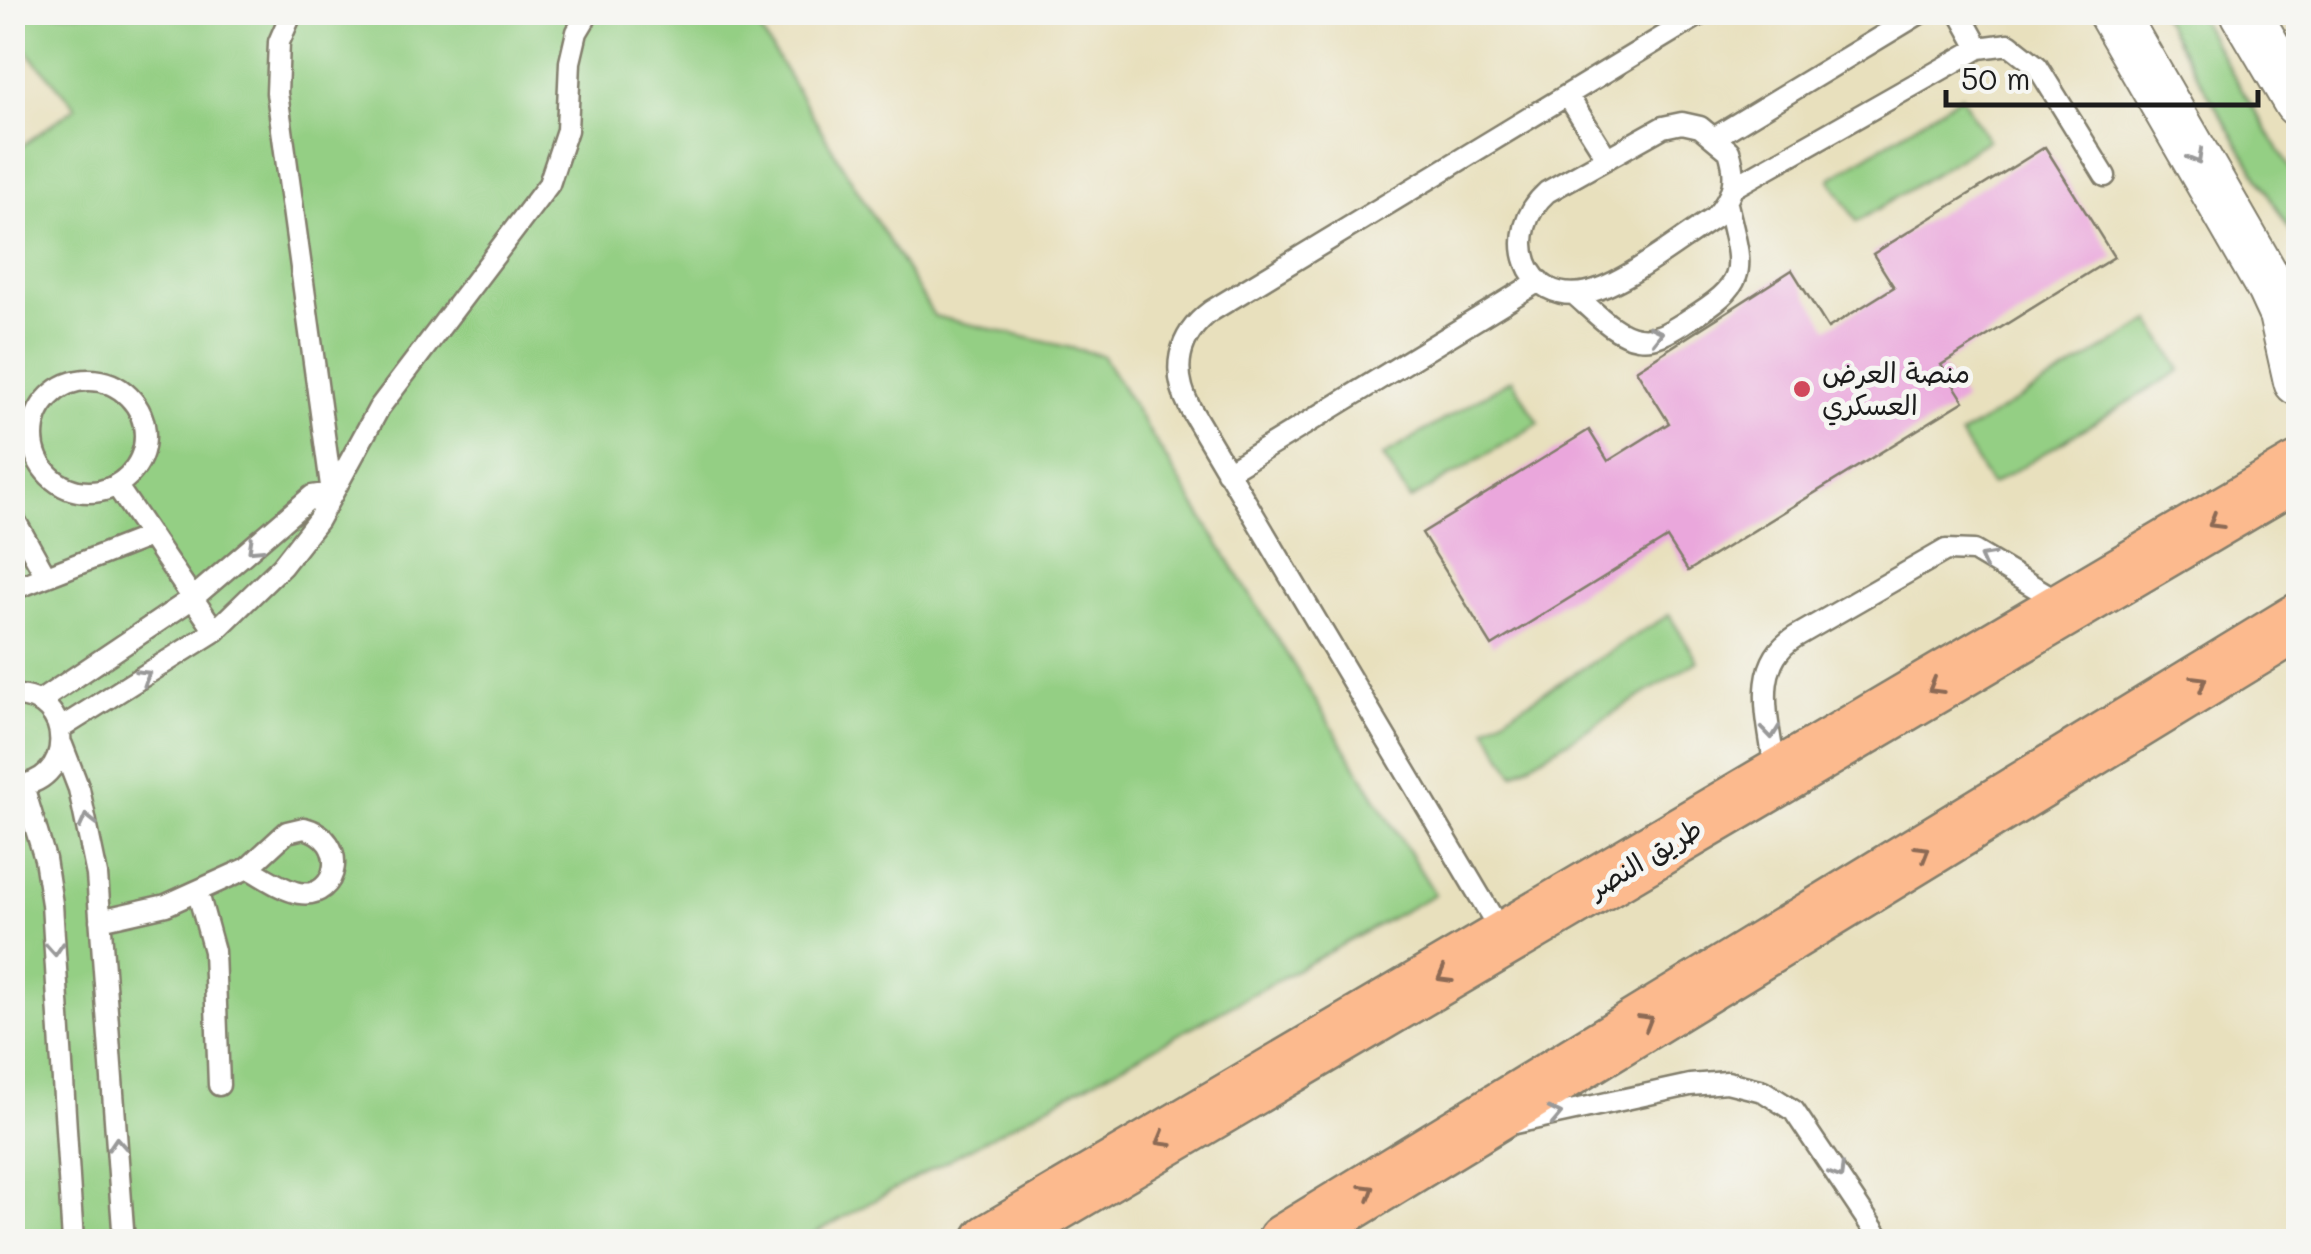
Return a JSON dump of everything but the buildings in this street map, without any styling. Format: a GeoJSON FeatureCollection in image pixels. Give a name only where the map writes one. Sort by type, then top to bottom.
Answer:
{"type":"FeatureCollection","features":[{"type":"Feature","properties":{"kind":"highway","name":"طريق النصر"},"geometry":{"type":"LineString","coordinates":[[990,1242],[2298,471]]}},
{"type":"Feature","properties":{"kind":"highway"},"geometry":{"type":"LineString","coordinates":[[1285,1242],[2298,622]]}},
{"type":"Feature","properties":{"kind":"street"},"geometry":{"type":"LineString","coordinates":[[2112,12],[2271,288],[2283,314],[2298,381]]}},
{"type":"Feature","properties":{"kind":"street"},"geometry":{"type":"LineString","coordinates":[[2245,12],[2298,102]]}},
{"type":"Feature","properties":{"kind":"lane"},"geometry":{"type":"LineString","coordinates":[[292,12],[279,42],[277,94],[332,494]]}},
{"type":"Feature","properties":{"kind":"lane"},"geometry":{"type":"LineString","coordinates":[[73,1242],[52,904],[45,859],[18,786],[42,779],[56,764],[62,736],[215,631],[282,566],[318,520],[379,408],[548,184],[566,130],[570,62],[577,32],[589,12]]}},
{"type":"Feature","properties":{"kind":"lane"},"geometry":{"type":"LineString","coordinates":[[1506,940],[1181,392],[1179,355],[1196,322],[1704,12]]}},
{"type":"Feature","properties":{"kind":"lane"},"geometry":{"type":"LineString","coordinates":[[1717,136],[1922,12]]}},
{"type":"Feature","properties":{"kind":"lane"},"geometry":{"type":"LineString","coordinates":[[1959,12],[1979,48]]}},
{"type":"Feature","properties":{"kind":"lane"},"geometry":{"type":"LineString","coordinates":[[1574,294],[1609,283],[1714,218],[1730,195],[1979,48],[2009,44],[2029,56],[2106,176]]}},
{"type":"Feature","properties":{"kind":"lane"},"geometry":{"type":"LineString","coordinates":[[1568,96],[1607,158]]}},
{"type":"Feature","properties":{"kind":"lane"},"geometry":{"type":"LineString","coordinates":[[1663,126],[1700,126],[1717,136],[1735,168],[1730,195],[1739,264],[1732,289],[1665,334],[1637,338],[1624,334],[1574,294],[1540,281],[1526,264],[1521,245],[1531,206],[1663,126]]}},
{"type":"Feature","properties":{"kind":"lane"},"geometry":{"type":"LineString","coordinates":[[1227,472],[1540,281]]}},
{"type":"Feature","properties":{"kind":"lane"},"geometry":{"type":"LineString","coordinates":[[87,380],[104,382],[120,388],[141,412],[145,446],[139,462],[116,485],[100,491],[67,487],[42,466],[35,450],[36,418],[56,390],[87,380]]}},
{"type":"Feature","properties":{"kind":"lane"},"geometry":{"type":"LineString","coordinates":[[116,485],[215,631]]}},
{"type":"Feature","properties":{"kind":"lane"},"geometry":{"type":"LineString","coordinates":[[12,696],[40,701],[193,598],[312,496],[332,494]]}},
{"type":"Feature","properties":{"kind":"lane"},"geometry":{"type":"LineString","coordinates":[[12,516],[46,576]]}},
{"type":"Feature","properties":{"kind":"lane"},"geometry":{"type":"LineString","coordinates":[[12,584],[46,576],[150,536]]}},
{"type":"Feature","properties":{"kind":"lane"},"geometry":{"type":"LineString","coordinates":[[1776,780],[1766,672],[1774,653],[1795,637],[1946,550],[1960,548],[1974,552],[2070,608]]}},
{"type":"Feature","properties":{"kind":"lane"},"geometry":{"type":"LineString","coordinates":[[40,701],[62,736],[90,832],[124,1242]]}},
{"type":"Feature","properties":{"kind":"lane"},"geometry":{"type":"LineString","coordinates":[[100,920],[198,894],[248,868]]}},
{"type":"Feature","properties":{"kind":"lane"},"geometry":{"type":"LineString","coordinates":[[198,894],[214,951],[219,1086]]}},
{"type":"Feature","properties":{"kind":"lane"},"geometry":{"type":"LineString","coordinates":[[1460,1135],[1690,1086],[1728,1082],[1763,1091],[1794,1111],[1882,1242]]}},
{"type":"Feature","properties":{"kind":"green space"},"geometry":{"type":"Polygon","coordinates":[[[13,13],[750,13],[934,316],[1102,355],[1435,894],[800,1241],[13,1241],[12,153],[76,107],[13,35],[13,13]]]}},
{"type":"Feature","properties":{"kind":"green space"},"geometry":{"type":"Polygon","coordinates":[[[2160,13],[2196,13],[2298,182],[2298,244],[2160,13]]]}},
{"type":"Feature","properties":{"kind":"green space"},"geometry":{"type":"Polygon","coordinates":[[[1961,96],[1988,140],[1857,222],[1830,179],[1961,96]]]}},
{"type":"Feature","properties":{"kind":"green space"},"geometry":{"type":"Polygon","coordinates":[[[2151,321],[2181,370],[1991,485],[1960,435],[2151,321]]]}},
{"type":"Feature","properties":{"kind":"green space"},"geometry":{"type":"Polygon","coordinates":[[[1512,379],[1539,423],[1410,500],[1383,456],[1512,379]]]}},
{"type":"Feature","properties":{"kind":"green space"},"geometry":{"type":"Polygon","coordinates":[[[1669,615],[1698,661],[1514,774],[1486,728],[1669,615]]]}},
{"type":"Feature","properties":{"kind":"place","name":"منصة العرض العسكري"},"geometry":{"type":"Point","coordinates":[1802,389]}}]}
